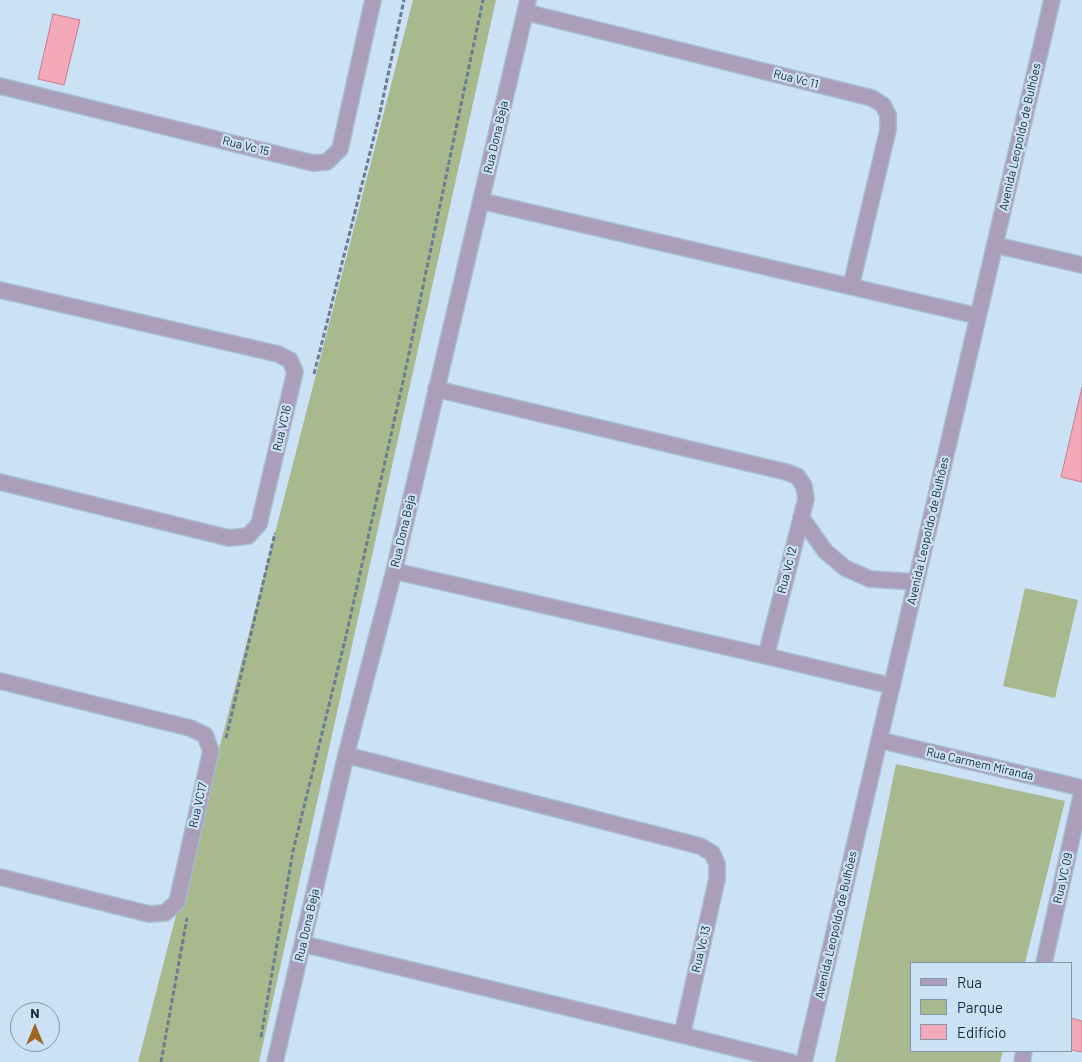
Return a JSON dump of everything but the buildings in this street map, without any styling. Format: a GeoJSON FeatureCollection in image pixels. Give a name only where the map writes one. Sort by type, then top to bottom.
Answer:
{"type":"FeatureCollection","features":[{"type":"Feature","properties":{"kind":"street","name":"Rua Vc 15"},"geometry":{"type":"LineString","coordinates":[[0,86],[312,163],[327,162],[340,149],[373,0]]}},
{"type":"Feature","properties":{"kind":"street","name":"Avenida Leopoldo de Bulhões"},"geometry":{"type":"LineString","coordinates":[[804,1062],[1052,0]]}},
{"type":"Feature","properties":{"kind":"street","name":"Rua Dona Beja"},"geometry":{"type":"LineString","coordinates":[[275,1062],[346,756],[394,570],[526,6]]}},
{"type":"Feature","properties":{"kind":"street","name":"Rua Vc 11"},"geometry":{"type":"LineString","coordinates":[[526,6],[872,98],[883,104],[888,116],[888,130],[850,286]]}},
{"type":"Feature","properties":{"kind":"street"},"geometry":{"type":"LineString","coordinates":[[481,201],[978,316]]}},
{"type":"Feature","properties":{"kind":"street"},"geometry":{"type":"LineString","coordinates":[[995,245],[1082,265]]}},
{"type":"Feature","properties":{"kind":"street","name":"Rua VC16"},"geometry":{"type":"LineString","coordinates":[[0,290],[278,354],[290,360],[295,372],[259,524],[248,536],[229,538],[0,482]]}},
{"type":"Feature","properties":{"kind":"street","name":"Rua Vc 12"},"geometry":{"type":"LineString","coordinates":[[436,389],[797,476],[804,486],[806,499],[766,656]]}},
{"type":"Feature","properties":{"kind":"street"},"geometry":{"type":"LineString","coordinates":[[801,517],[826,551],[845,568],[870,579],[916,582]]}},
{"type":"Feature","properties":{"kind":"street"},"geometry":{"type":"LineString","coordinates":[[394,570],[892,686]]}},
{"type":"Feature","properties":{"kind":"street","name":"Rua VC17"},"geometry":{"type":"LineString","coordinates":[[0,681],[190,728],[205,735],[210,751],[176,902],[165,913],[149,914],[0,877]]}},
{"type":"Feature","properties":{"kind":"street","name":"Rua Carmem Miranda"},"geometry":{"type":"LineString","coordinates":[[879,740],[1082,788]]}},
{"type":"Feature","properties":{"kind":"street","name":"Rua Vc 13"},"geometry":{"type":"LineString","coordinates":[[346,756],[700,846],[712,853],[717,864],[716,879],[682,1035]]}},
{"type":"Feature","properties":{"kind":"street","name":"Rua VC 09"},"geometry":{"type":"LineString","coordinates":[[1044,962],[1082,792]]}},
{"type":"Feature","properties":{"kind":"street"},"geometry":{"type":"LineString","coordinates":[[303,944],[791,1062]]}},
{"type":"Feature","properties":{"kind":"path"},"geometry":{"type":"LineString","coordinates":[[313,377],[379,117],[404,0]]}},
{"type":"Feature","properties":{"kind":"path"},"geometry":{"type":"LineString","coordinates":[[259,1046],[293,851],[346,636],[483,0]]}},
{"type":"Feature","properties":{"kind":"path"},"geometry":{"type":"LineString","coordinates":[[224,745],[276,526]]}},
{"type":"Feature","properties":{"kind":"path"},"geometry":{"type":"LineString","coordinates":[[161,1062],[188,916]]}},
{"type":"Feature","properties":{"kind":"green space"},"geometry":{"type":"Polygon","coordinates":[[[413,0],[496,0],[259,1062],[138,1062],[413,0]]]}},
{"type":"Feature","properties":{"kind":"green space"},"geometry":{"type":"Polygon","coordinates":[[[1025,588],[1078,600],[1055,698],[1003,686],[1025,588]]]}},
{"type":"Feature","properties":{"kind":"green space"},"geometry":{"type":"Polygon","coordinates":[[[896,764],[1065,801],[1025,962],[910,962],[910,1052],[1003,1052],[1000,1062],[835,1062],[896,764]]]}}]}
